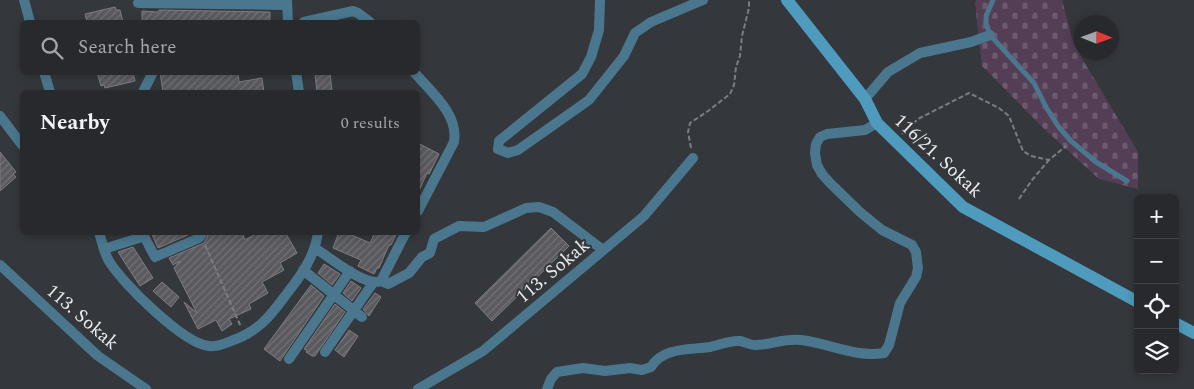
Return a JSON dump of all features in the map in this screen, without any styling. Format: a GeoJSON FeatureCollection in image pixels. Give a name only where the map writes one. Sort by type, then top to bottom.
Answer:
{"type":"FeatureCollection","features":[{"type":"Feature","properties":{"kind":"street"},"geometry":{"type":"LineString","coordinates":[[24,0],[29,20]]}},
{"type":"Feature","properties":{"kind":"street"},"geometry":{"type":"LineString","coordinates":[[600,0],[599,30],[591,58],[582,74],[499,141],[498,149],[508,152],[518,150],[589,100],[624,56],[635,32],[651,22],[703,0]]}},
{"type":"Feature","properties":{"kind":"street","name":"116/21. Sokak"},"geometry":{"type":"LineString","coordinates":[[787,0],[865,98],[877,123],[963,207],[1134,300]]}},
{"type":"Feature","properties":{"kind":"street"},"geometry":{"type":"LineString","coordinates":[[138,3],[287,3],[288,20]]}},
{"type":"Feature","properties":{"kind":"street"},"geometry":{"type":"LineString","coordinates":[[313,20],[353,11],[367,20]]}},
{"type":"Feature","properties":{"kind":"street"},"geometry":{"type":"LineString","coordinates":[[865,98],[888,72],[920,53],[971,42],[990,35]]}},
{"type":"Feature","properties":{"kind":"street"},"geometry":{"type":"LineString","coordinates":[[45,75],[49,90]]}},
{"type":"Feature","properties":{"kind":"street"},"geometry":{"type":"LineString","coordinates":[[144,90],[152,75]]}},
{"type":"Feature","properties":{"kind":"street"},"geometry":{"type":"LineString","coordinates":[[296,75],[299,90]]}},
{"type":"Feature","properties":{"kind":"street"},"geometry":{"type":"LineString","coordinates":[[417,75],[446,110],[453,124],[455,135],[454,142],[420,207]]}},
{"type":"Feature","properties":{"kind":"street"},"geometry":{"type":"LineString","coordinates":[[0,116],[20,141]]}},
{"type":"Feature","properties":{"kind":"street"},"geometry":{"type":"LineString","coordinates":[[547,389],[551,379],[557,372],[583,368],[605,371],[630,368],[642,370],[651,367],[655,360],[666,354],[685,348],[708,347],[732,342],[755,345],[787,339],[804,340],[858,353],[876,355],[884,353],[889,345],[900,303],[916,277],[918,268],[916,252],[912,245],[882,230],[830,183],[817,165],[815,152],[816,144],[820,137],[827,134],[865,130],[877,123]]}},
{"type":"Feature","properties":{"kind":"street","name":"113. Sokak"},"geometry":{"type":"LineString","coordinates":[[418,389],[483,351],[644,216],[693,158]]}},
{"type":"Feature","properties":{"kind":"street"},"geometry":{"type":"LineString","coordinates":[[315,248],[350,271],[377,282],[388,284],[410,273],[422,258],[430,253],[434,239],[459,226],[484,227],[526,208],[539,207],[553,212],[603,250]]}},
{"type":"Feature","properties":{"kind":"street"},"geometry":{"type":"LineString","coordinates":[[100,235],[109,260],[119,275],[147,305],[191,339],[207,346],[220,346],[254,332],[277,307],[303,270],[315,248],[317,235]]}},
{"type":"Feature","properties":{"kind":"street"},"geometry":{"type":"LineString","coordinates":[[104,249],[142,237],[145,238],[155,258],[198,235]]}},
{"type":"Feature","properties":{"kind":"street"},"geometry":{"type":"LineString","coordinates":[[325,352],[358,314],[404,235]]}},
{"type":"Feature","properties":{"kind":"street","name":"113. Sokak"},"geometry":{"type":"LineString","coordinates":[[0,265],[98,356],[146,389]]}},
{"type":"Feature","properties":{"kind":"street"},"geometry":{"type":"LineString","coordinates":[[303,270],[358,314]]}},
{"type":"Feature","properties":{"kind":"street"},"geometry":{"type":"LineString","coordinates":[[289,359],[350,271]]}},
{"type":"Feature","properties":{"kind":"street"},"geometry":{"type":"LineString","coordinates":[[1179,325],[1194,333]]}},
{"type":"Feature","properties":{"kind":"lane"},"geometry":{"type":"LineString","coordinates":[[993,0],[986,16],[990,35],[1034,83],[1058,126],[1071,141],[1096,162],[1127,181]]}},
{"type":"Feature","properties":{"kind":"path"},"geometry":{"type":"LineString","coordinates":[[693,158],[688,132],[690,123],[730,94],[734,85],[750,0]]}},
{"type":"Feature","properties":{"kind":"path"},"geometry":{"type":"LineString","coordinates":[[896,140],[918,119],[969,93],[999,108],[1008,116],[1023,151],[1032,156],[1049,160]]}},
{"type":"Feature","properties":{"kind":"path"},"geometry":{"type":"LineString","coordinates":[[1019,199],[1049,160],[1071,141]]}},
{"type":"Feature","properties":{"kind":"path"},"geometry":{"type":"LineString","coordinates":[[200,235],[245,336]]}},
{"type":"Feature","properties":{"kind":"green space"},"geometry":{"type":"Polygon","coordinates":[[[976,0],[1062,0],[1074,45],[1074,60],[1083,60],[1138,152],[1138,189],[1099,179],[1041,126],[982,66],[976,0]]]}},
{"type":"Feature","properties":{"kind":"building"},"geometry":{"type":"Polygon","coordinates":[[[115,7],[116,10],[120,10],[122,20],[86,20],[85,14],[115,7]]]}},
{"type":"Feature","properties":{"kind":"building"},"geometry":{"type":"Polygon","coordinates":[[[159,10],[270,12],[270,20],[142,20],[142,11],[158,12],[159,10]]]}},
{"type":"Feature","properties":{"kind":"building"},"geometry":{"type":"Polygon","coordinates":[[[98,75],[134,75],[135,81],[105,88],[104,85],[101,86],[98,75]]]}},
{"type":"Feature","properties":{"kind":"building"},"geometry":{"type":"Polygon","coordinates":[[[160,75],[238,75],[239,82],[262,78],[264,90],[163,90],[160,75]]]}},
{"type":"Feature","properties":{"kind":"building"},"geometry":{"type":"Polygon","coordinates":[[[315,75],[330,75],[332,90],[317,90],[315,75]]]}},
{"type":"Feature","properties":{"kind":"building"},"geometry":{"type":"Polygon","coordinates":[[[420,144],[439,154],[429,174],[427,173],[420,189],[420,144]]]}},
{"type":"Feature","properties":{"kind":"building"},"geometry":{"type":"Polygon","coordinates":[[[0,152],[16,172],[13,174],[16,177],[0,191],[0,152]]]}},
{"type":"Feature","properties":{"kind":"building"},"geometry":{"type":"Polygon","coordinates":[[[551,228],[569,246],[492,321],[475,303],[551,228]]]}},
{"type":"Feature","properties":{"kind":"building"},"geometry":{"type":"Polygon","coordinates":[[[152,235],[188,235],[158,248],[152,235]]]}},
{"type":"Feature","properties":{"kind":"building"},"geometry":{"type":"Polygon","coordinates":[[[207,235],[243,235],[245,240],[254,235],[287,235],[297,253],[280,263],[284,270],[262,282],[268,293],[249,304],[251,309],[229,319],[232,324],[222,331],[216,320],[198,329],[184,302],[197,313],[174,268],[180,261],[173,265],[169,258],[204,243],[207,235]]]}},
{"type":"Feature","properties":{"kind":"building"},"geometry":{"type":"Polygon","coordinates":[[[338,235],[352,235],[370,243],[374,235],[396,235],[374,274],[358,266],[361,260],[333,248],[338,235]]]}},
{"type":"Feature","properties":{"kind":"building"},"geometry":{"type":"Polygon","coordinates":[[[133,247],[153,278],[140,286],[118,252],[133,247]]]}},
{"type":"Feature","properties":{"kind":"building"},"geometry":{"type":"Polygon","coordinates":[[[324,264],[340,274],[332,285],[318,273],[324,264]]]}},
{"type":"Feature","properties":{"kind":"building"},"geometry":{"type":"Polygon","coordinates":[[[351,281],[361,288],[352,301],[343,293],[351,281]]]}},
{"type":"Feature","properties":{"kind":"building"},"geometry":{"type":"Polygon","coordinates":[[[162,282],[179,297],[171,307],[153,291],[162,282]]]}},
{"type":"Feature","properties":{"kind":"building"},"geometry":{"type":"Polygon","coordinates":[[[311,285],[324,296],[280,361],[264,349],[311,285]]]}},
{"type":"Feature","properties":{"kind":"building"},"geometry":{"type":"Polygon","coordinates":[[[375,293],[381,297],[369,316],[363,309],[375,293]]]}},
{"type":"Feature","properties":{"kind":"building"},"geometry":{"type":"Polygon","coordinates":[[[335,304],[345,312],[315,356],[312,356],[304,349],[335,304]]]}},
{"type":"Feature","properties":{"kind":"building"},"geometry":{"type":"Polygon","coordinates":[[[349,330],[358,336],[344,357],[335,350],[349,330]]]}}]}
